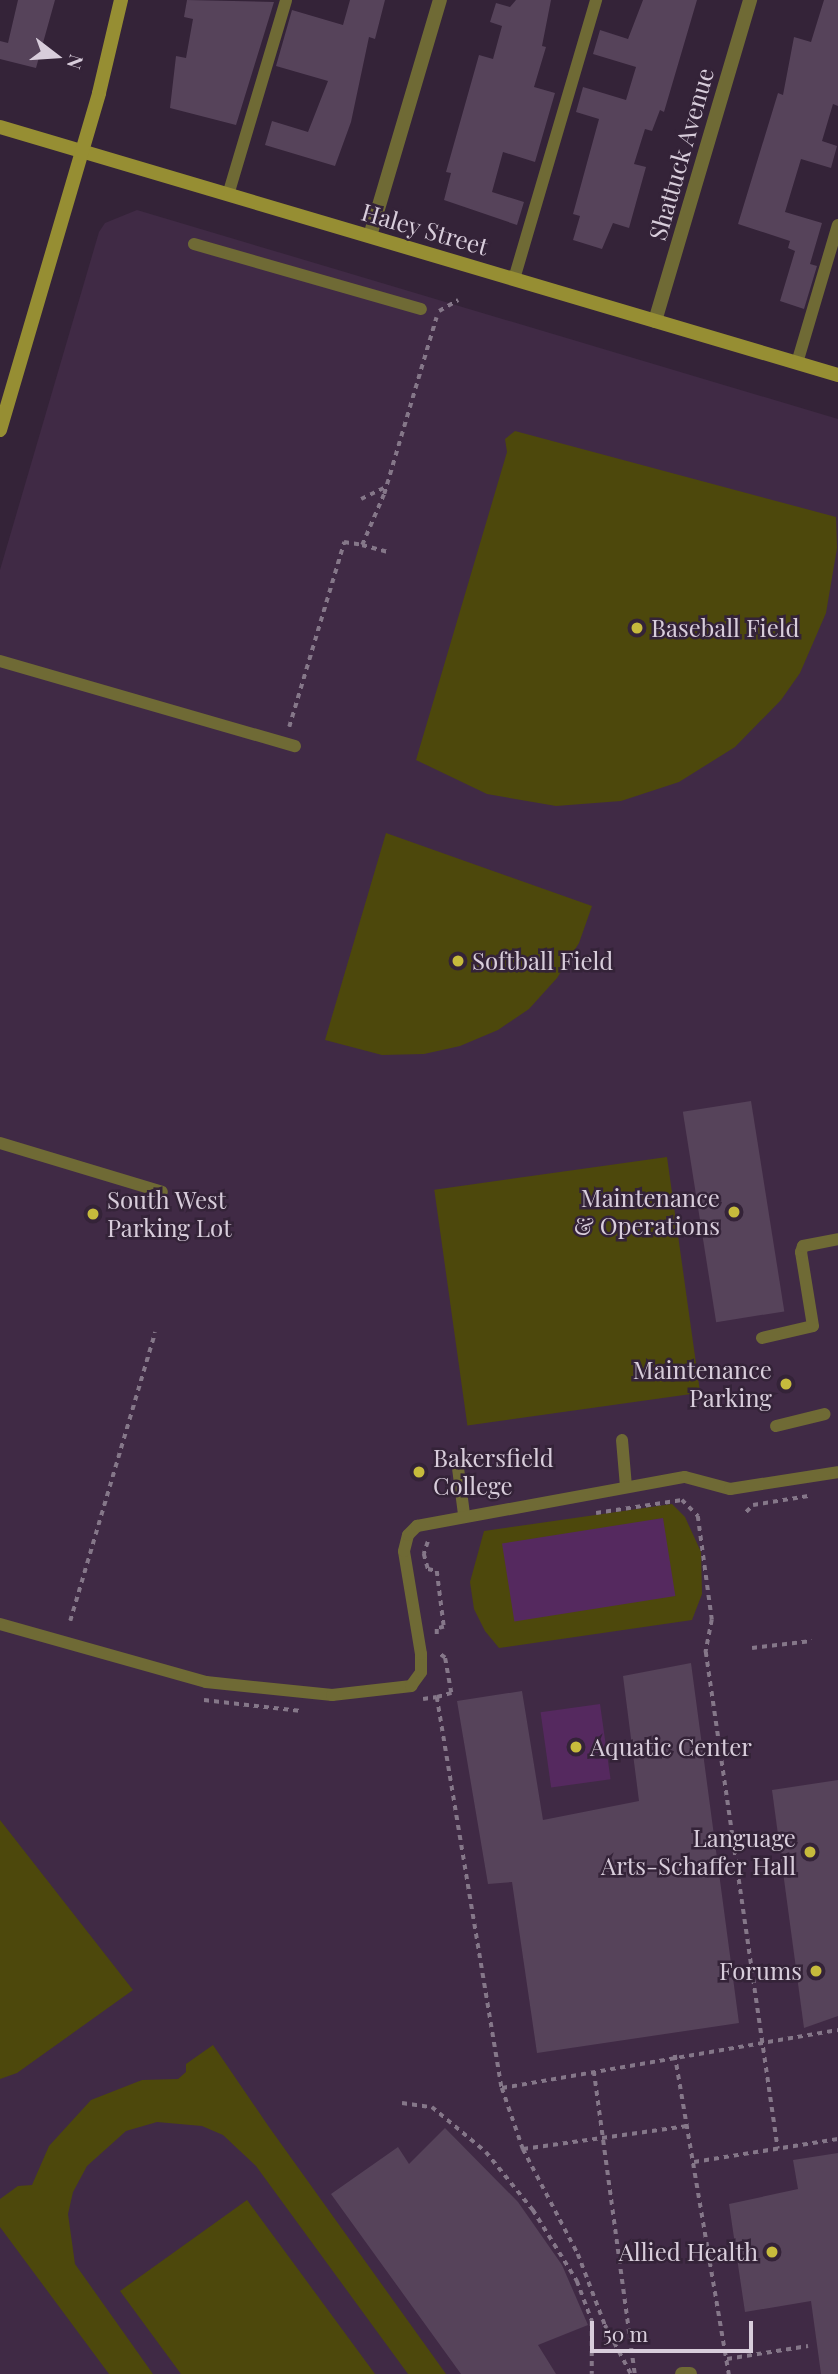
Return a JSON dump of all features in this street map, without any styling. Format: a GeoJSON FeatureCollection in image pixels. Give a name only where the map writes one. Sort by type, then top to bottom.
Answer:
{"type":"FeatureCollection","features":[{"type":"Feature","properties":{"kind":"street"},"geometry":{"type":"LineString","coordinates":[[0,430],[81,153],[121,0]]}},
{"type":"Feature","properties":{"kind":"street"},"geometry":{"type":"LineString","coordinates":[[370,236],[440,0]]}},
{"type":"Feature","properties":{"kind":"street","name":"Shattuck Avenue"},"geometry":{"type":"LineString","coordinates":[[655,321],[750,0]]}},
{"type":"Feature","properties":{"kind":"street","name":"Haley Street"},"geometry":{"type":"LineString","coordinates":[[0,127],[838,375]]}},
{"type":"Feature","properties":{"kind":"street"},"geometry":{"type":"LineString","coordinates":[[682,2374],[690,2374]]}},
{"type":"Feature","properties":{"kind":"lane"},"geometry":{"type":"LineString","coordinates":[[228,195],[286,0]]}},
{"type":"Feature","properties":{"kind":"lane"},"geometry":{"type":"LineString","coordinates":[[514,279],[597,0]]}},
{"type":"Feature","properties":{"kind":"lane"},"geometry":{"type":"LineString","coordinates":[[797,363],[838,225]]}},
{"type":"Feature","properties":{"kind":"lane"},"geometry":{"type":"LineString","coordinates":[[194,244],[421,309]]}},
{"type":"Feature","properties":{"kind":"lane"},"geometry":{"type":"LineString","coordinates":[[0,661],[289,744]]}},
{"type":"Feature","properties":{"kind":"lane"},"geometry":{"type":"LineString","coordinates":[[0,1143],[162,1192]]}},
{"type":"Feature","properties":{"kind":"lane"},"geometry":{"type":"LineString","coordinates":[[762,1338],[813,1326],[801,1252],[803,1246],[838,1239]]}},
{"type":"Feature","properties":{"kind":"lane"},"geometry":{"type":"LineString","coordinates":[[776,1426],[825,1414]]}},
{"type":"Feature","properties":{"kind":"lane"},"geometry":{"type":"LineString","coordinates":[[622,1440],[626,1487]]}},
{"type":"Feature","properties":{"kind":"lane"},"geometry":{"type":"LineString","coordinates":[[458,1468],[464,1514]]}},
{"type":"Feature","properties":{"kind":"lane"},"geometry":{"type":"LineString","coordinates":[[0,1624],[232,1686],[332,1695],[411,1686],[421,1672],[421,1654],[404,1551],[408,1535],[417,1526],[464,1514],[699,1477],[730,1489],[838,1472]]}},
{"type":"Feature","properties":{"kind":"path"},"geometry":{"type":"LineString","coordinates":[[362,545],[386,487],[437,312],[458,300]]}},
{"type":"Feature","properties":{"kind":"path"},"geometry":{"type":"LineString","coordinates":[[361,499],[386,487]]}},
{"type":"Feature","properties":{"kind":"path"},"geometry":{"type":"LineString","coordinates":[[289,744],[344,542],[389,552]]}},
{"type":"Feature","properties":{"kind":"path"},"geometry":{"type":"LineString","coordinates":[[70,1621],[155,1332]]}},
{"type":"Feature","properties":{"kind":"path"},"geometry":{"type":"LineString","coordinates":[[747,1512],[753,1505],[814,1495]]}},
{"type":"Feature","properties":{"kind":"path"},"geometry":{"type":"LineString","coordinates":[[586,1514],[682,1500],[698,1516],[712,1620],[706,1652],[760,2043],[778,2149]]}},
{"type":"Feature","properties":{"kind":"path"},"geometry":{"type":"LineString","coordinates":[[412,1700],[452,1693],[444,1658],[437,1652],[437,1629],[444,1627],[437,1571],[428,1569],[424,1554],[425,1544],[435,1537]]}},
{"type":"Feature","properties":{"kind":"path"},"geometry":{"type":"LineString","coordinates":[[752,1647],[813,1641]]}},
{"type":"Feature","properties":{"kind":"path"},"geometry":{"type":"LineString","coordinates":[[437,1697],[502,2088],[523,2149],[578,2254],[605,2325],[633,2374]]}},
{"type":"Feature","properties":{"kind":"path"},"geometry":{"type":"LineString","coordinates":[[203,1700],[313,1710]]}},
{"type":"Feature","properties":{"kind":"path"},"geometry":{"type":"LineString","coordinates":[[502,2088],[675,2055],[838,2030]]}},
{"type":"Feature","properties":{"kind":"path"},"geometry":{"type":"LineString","coordinates":[[675,2055],[729,2374]]}},
{"type":"Feature","properties":{"kind":"path"},"geometry":{"type":"LineString","coordinates":[[594,2071],[633,2374]]}},
{"type":"Feature","properties":{"kind":"path"},"geometry":{"type":"LineString","coordinates":[[402,2103],[432,2107],[486,2152],[533,2210],[577,2281],[592,2321],[592,2374]]}},
{"type":"Feature","properties":{"kind":"path"},"geometry":{"type":"LineString","coordinates":[[523,2149],[687,2126]]}},
{"type":"Feature","properties":{"kind":"path"},"geometry":{"type":"LineString","coordinates":[[694,2162],[838,2139]]}},
{"type":"Feature","properties":{"kind":"path"},"geometry":{"type":"LineString","coordinates":[[727,2359],[808,2346]]}},
{"type":"Feature","properties":{"kind":"shaded area","name":"Bakersfield College"},"geometry":{"type":"Polygon","coordinates":[[[137,210],[838,419],[838,2374],[0,2374],[0,570],[99,232],[105,223],[137,210]]]}},
{"type":"Feature","properties":{"kind":"shaded area","name":"Baseball Field"},"geometry":{"type":"Polygon","coordinates":[[[515,431],[836,517],[837,548],[826,613],[800,673],[781,700],[735,747],[679,782],[621,801],[556,806],[487,794],[416,760],[507,452],[505,439],[515,431]]]}},
{"type":"Feature","properties":{"kind":"shaded area","name":"Softball Field"},"geometry":{"type":"Polygon","coordinates":[[[386,833],[592,906],[579,943],[557,978],[529,1009],[498,1030],[460,1046],[424,1054],[382,1055],[325,1040],[386,833]]]}},
{"type":"Feature","properties":{"kind":"shaded area"},"geometry":{"type":"Polygon","coordinates":[[[667,1157],[700,1393],[467,1425],[434,1190],[667,1157]]]}},
{"type":"Feature","properties":{"kind":"shaded area"},"geometry":{"type":"Polygon","coordinates":[[[672,1504],[685,1517],[701,1552],[702,1594],[692,1620],[499,1648],[485,1631],[474,1609],[470,1582],[484,1531],[672,1504]]]}},
{"type":"Feature","properties":{"kind":"shaded area"},"geometry":{"type":"Polygon","coordinates":[[[663,1518],[675,1596],[514,1622],[502,1543],[663,1518]]]}},
{"type":"Feature","properties":{"kind":"shaded area","name":"Aquatic Center"},"geometry":{"type":"Polygon","coordinates":[[[600,1704],[611,1779],[551,1788],[541,1712],[600,1704]]]}},
{"type":"Feature","properties":{"kind":"shaded area"},"geometry":{"type":"Polygon","coordinates":[[[0,1820],[133,1990],[17,2073],[0,2079],[0,1820]]]}},
{"type":"Feature","properties":{"kind":"shaded area"},"geometry":{"type":"Polygon","coordinates":[[[213,2045],[446,2374],[408,2374],[256,2166],[223,2135],[202,2126],[157,2122],[126,2131],[87,2166],[73,2192],[68,2214],[75,2264],[153,2374],[109,2374],[0,2227],[0,2199],[18,2186],[32,2185],[49,2146],[91,2100],[142,2080],[178,2079],[186,2072],[186,2064],[213,2045]]]}},
{"type":"Feature","properties":{"kind":"shaded area"},"geometry":{"type":"Polygon","coordinates":[[[247,2200],[375,2374],[181,2374],[120,2291],[247,2200]]]}},
{"type":"Feature","properties":{"kind":"building"},"geometry":{"type":"Polygon","coordinates":[[[18,0],[55,0],[36,68],[0,59],[0,41],[8,43],[18,0]]]}},
{"type":"Feature","properties":{"kind":"building"},"geometry":{"type":"Polygon","coordinates":[[[187,0],[274,2],[236,125],[170,108],[176,56],[186,58],[193,19],[184,17],[187,0]]]}},
{"type":"Feature","properties":{"kind":"building"},"geometry":{"type":"Polygon","coordinates":[[[350,0],[385,0],[375,39],[369,37],[351,122],[335,166],[265,145],[272,121],[308,132],[328,81],[276,66],[292,10],[343,25],[350,0]]]}},
{"type":"Feature","properties":{"kind":"building"},"geometry":{"type":"Polygon","coordinates":[[[516,0],[551,0],[542,46],[546,47],[534,87],[555,93],[535,162],[503,152],[492,192],[524,202],[517,225],[444,200],[451,173],[446,172],[479,55],[493,59],[502,26],[490,22],[496,3],[510,7],[516,0]]]}},
{"type":"Feature","properties":{"kind":"building"},"geometry":{"type":"Polygon","coordinates":[[[643,0],[697,0],[664,112],[660,110],[652,131],[645,129],[634,164],[646,167],[629,228],[613,223],[602,249],[573,240],[580,216],[573,214],[599,119],[576,112],[583,87],[626,100],[636,67],[593,54],[600,30],[628,39],[643,0]]]}},
{"type":"Feature","properties":{"kind":"building"},"geometry":{"type":"Polygon","coordinates":[[[824,0],[838,0],[838,106],[833,104],[822,141],[837,146],[831,168],[801,159],[785,212],[822,223],[810,264],[817,266],[804,309],[780,301],[795,251],[788,248],[790,241],[738,224],[778,93],[783,95],[794,37],[811,42],[824,0]]]}},
{"type":"Feature","properties":{"kind":"building","name":"Maintenance & Operations"},"geometry":{"type":"Polygon","coordinates":[[[751,1101],[784,1311],[716,1322],[683,1112],[751,1101]]]}},
{"type":"Feature","properties":{"kind":"building"},"geometry":{"type":"Polygon","coordinates":[[[691,1663],[739,2023],[537,2053],[512,1882],[488,1884],[457,1701],[522,1691],[543,1820],[639,1801],[623,1676],[691,1663]]]}},
{"type":"Feature","properties":{"kind":"building","name":"Language Arts-Schaffer Hall"},"geometry":{"type":"Polygon","coordinates":[[[838,1780],[838,2016],[804,2028],[772,1790],[838,1780]]]}},
{"type":"Feature","properties":{"kind":"building"},"geometry":{"type":"Polygon","coordinates":[[[445,2128],[518,2202],[562,2265],[588,2325],[538,2345],[556,2374],[461,2374],[331,2194],[398,2147],[409,2164],[445,2128]]]}},
{"type":"Feature","properties":{"kind":"building"},"geometry":{"type":"Polygon","coordinates":[[[838,2153],[838,2374],[821,2374],[811,2301],[745,2312],[729,2204],[798,2189],[793,2160],[838,2153]]]}},
{"type":"Feature","properties":{"kind":"place","name":"Baseball Field"},"geometry":{"type":"Point","coordinates":[637,628]}},
{"type":"Feature","properties":{"kind":"place","name":"Softball Field"},"geometry":{"type":"Point","coordinates":[458,961]}},
{"type":"Feature","properties":{"kind":"place","name":"Maintenance & Operations"},"geometry":{"type":"Point","coordinates":[734,1212]}},
{"type":"Feature","properties":{"kind":"place","name":"South West Parking Lot"},"geometry":{"type":"Point","coordinates":[93,1214]}},
{"type":"Feature","properties":{"kind":"place","name":"Maintenance Parking"},"geometry":{"type":"Point","coordinates":[786,1384]}},
{"type":"Feature","properties":{"kind":"place","name":"Bakersfield College"},"geometry":{"type":"Point","coordinates":[419,1472]}},
{"type":"Feature","properties":{"kind":"place","name":"Aquatic Center"},"geometry":{"type":"Point","coordinates":[576,1747]}},
{"type":"Feature","properties":{"kind":"place","name":"Language Arts-Schaffer Hall"},"geometry":{"type":"Point","coordinates":[810,1852]}},
{"type":"Feature","properties":{"kind":"place","name":"Forums"},"geometry":{"type":"Point","coordinates":[816,1971]}},
{"type":"Feature","properties":{"kind":"place","name":"Allied Health"},"geometry":{"type":"Point","coordinates":[772,2252]}}]}
